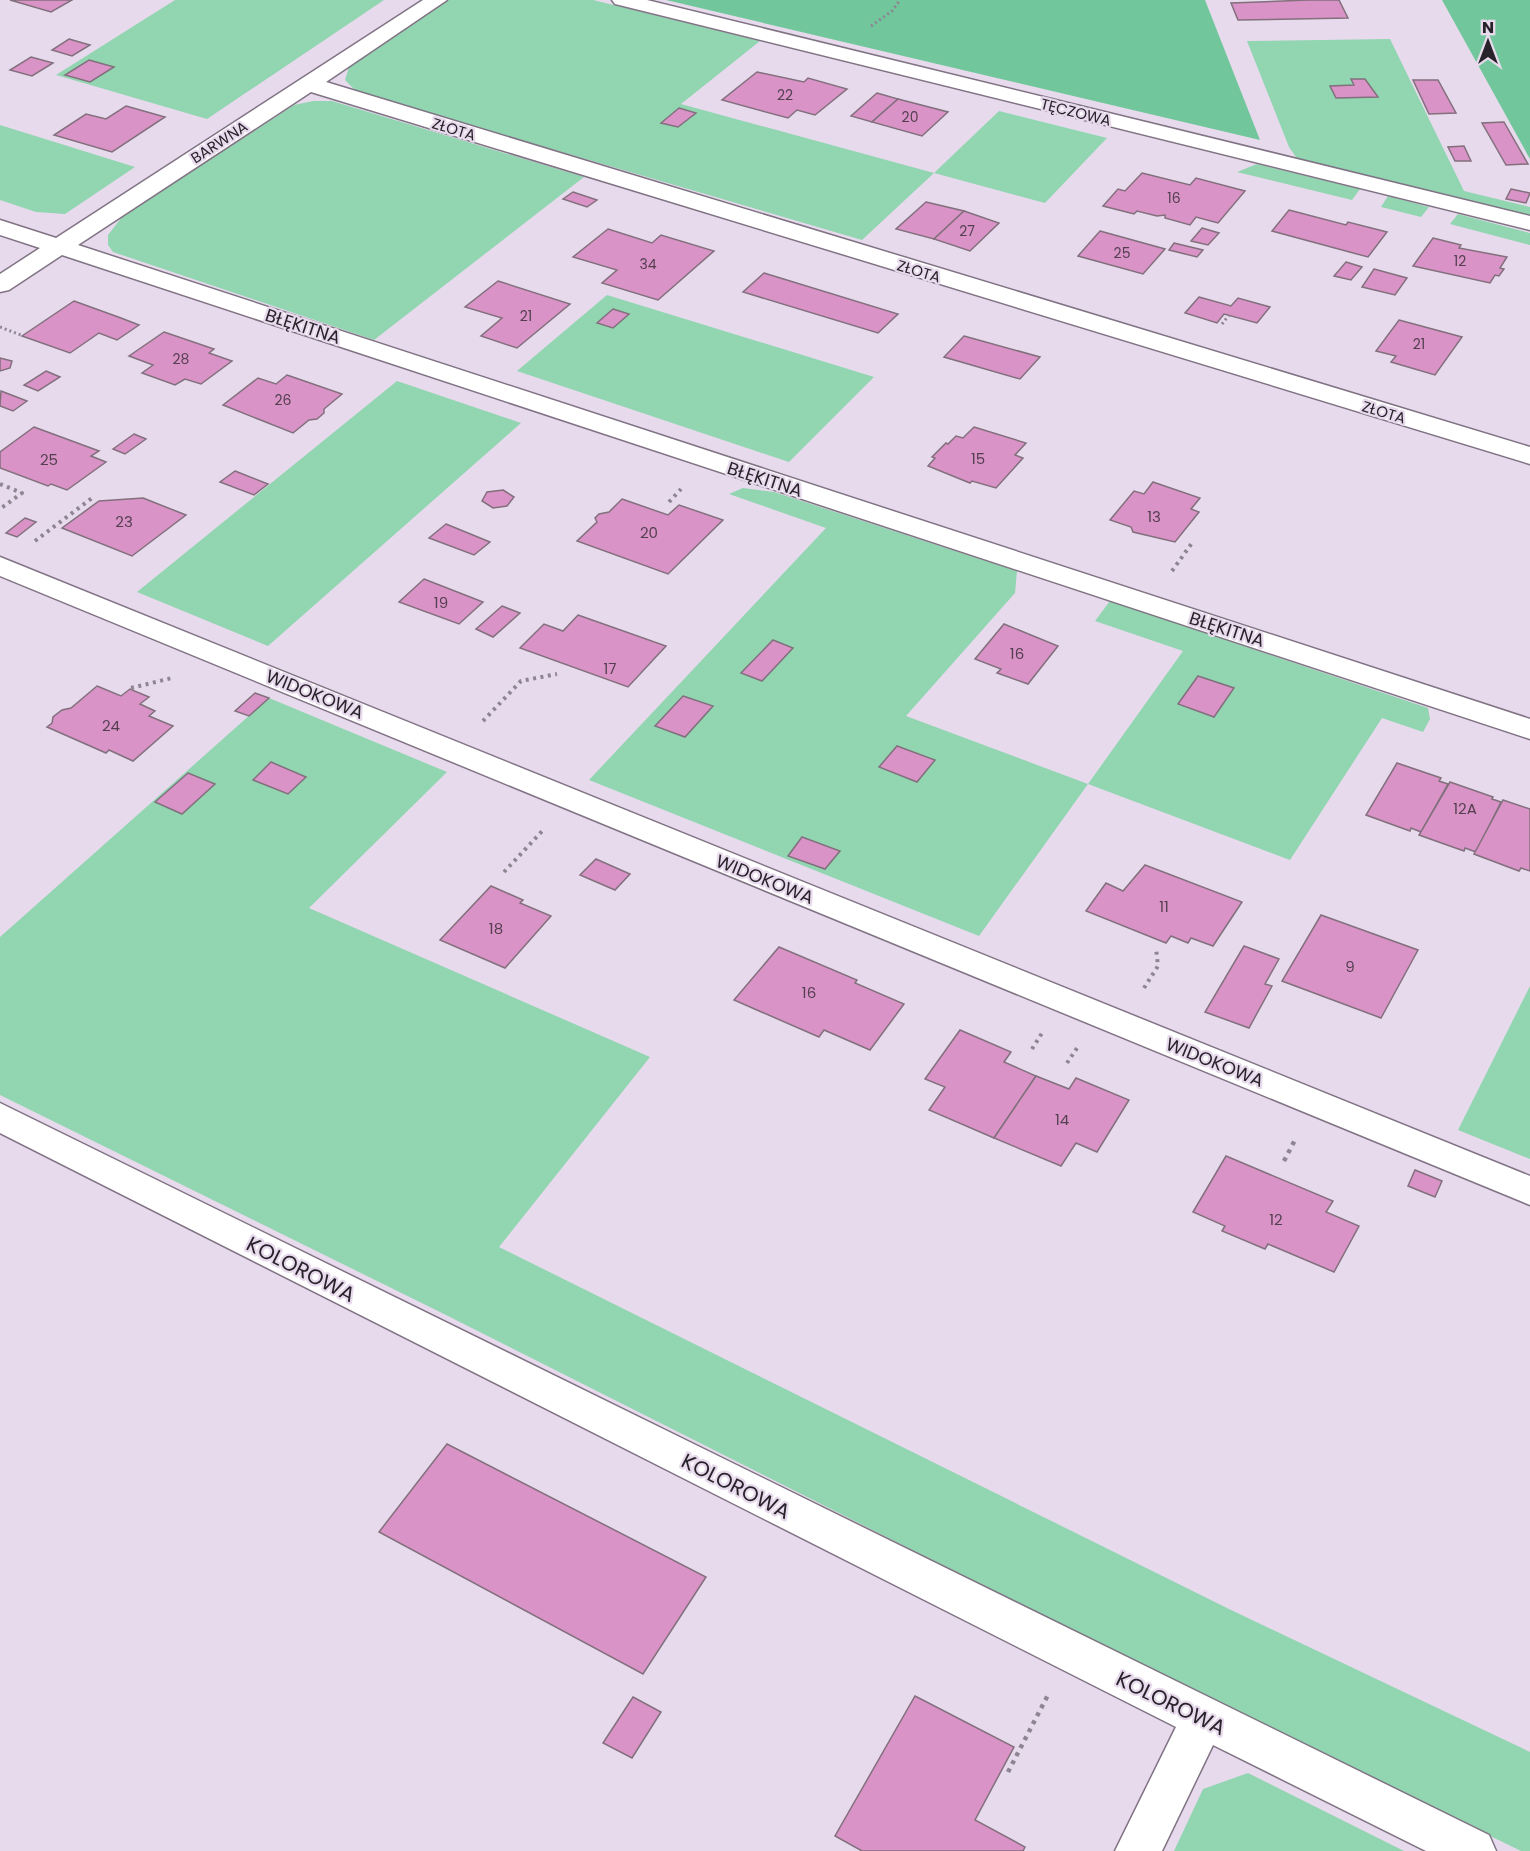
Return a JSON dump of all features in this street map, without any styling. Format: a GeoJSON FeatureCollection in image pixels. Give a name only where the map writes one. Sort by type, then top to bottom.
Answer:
{"type":"FeatureCollection","features":[{"type":"Feature","properties":{"kind":"street","name":"BARWNA"},"geometry":{"type":"LineString","coordinates":[[0,285],[437,0]]}},
{"type":"Feature","properties":{"kind":"street","name":"TĘCZOWA"},"geometry":{"type":"LineString","coordinates":[[622,0],[1530,223]]}},
{"type":"Feature","properties":{"kind":"street","name":"ZŁOTA"},"geometry":{"type":"LineString","coordinates":[[309,84],[1530,456]]}},
{"type":"Feature","properties":{"kind":"street","name":"BŁĘKITNA"},"geometry":{"type":"LineString","coordinates":[[0,227],[1530,729]]}},
{"type":"Feature","properties":{"kind":"street","name":"WIDOKOWA"},"geometry":{"type":"LineString","coordinates":[[1,566],[1530,1191]]}},
{"type":"Feature","properties":{"kind":"street","name":"KOLOROWA"},"geometry":{"type":"LineString","coordinates":[[0,1117],[1070,1653],[1473,1851]]}},
{"type":"Feature","properties":{"kind":"street"},"geometry":{"type":"LineString","coordinates":[[1138,1851],[1203,1719]]}},
{"type":"Feature","properties":{"kind":"path"},"geometry":{"type":"LineString","coordinates":[[1224,321],[1229,315]]}},
{"type":"Feature","properties":{"kind":"path"},"geometry":{"type":"LineString","coordinates":[[0,327],[21,335]]}},
{"type":"Feature","properties":{"kind":"path"},"geometry":{"type":"LineString","coordinates":[[0,484],[22,493],[0,509]]}},
{"type":"Feature","properties":{"kind":"path"},"geometry":{"type":"LineString","coordinates":[[1,566],[92,498]]}},
{"type":"Feature","properties":{"kind":"path"},"geometry":{"type":"LineString","coordinates":[[453,752],[521,681],[557,674]]}},
{"type":"Feature","properties":{"kind":"path"},"geometry":{"type":"LineString","coordinates":[[504,872],[570,799]]}},
{"type":"Feature","properties":{"kind":"path"},"geometry":{"type":"LineString","coordinates":[[1008,1772],[1070,1653]]}},
{"type":"Feature","properties":{"kind":"green space"},"geometry":{"type":"Polygon","coordinates":[[[175,0],[384,0],[207,119],[56,75],[175,0]]]}},
{"type":"Feature","properties":{"kind":"green space"},"geometry":{"type":"Polygon","coordinates":[[[449,0],[593,0],[760,41],[681,104],[934,173],[862,240],[357,92],[345,80],[349,67],[449,0]]]}},
{"type":"Feature","properties":{"kind":"green space"},"geometry":{"type":"Polygon","coordinates":[[[666,0],[1205,0],[1260,140],[666,0]]]}},
{"type":"Feature","properties":{"kind":"green space"},"geometry":{"type":"Polygon","coordinates":[[[1442,0],[1530,0],[1530,159],[1442,0]]]}},
{"type":"Feature","properties":{"kind":"green space"},"geometry":{"type":"Polygon","coordinates":[[[1390,39],[1464,191],[1530,207],[1530,217],[1298,160],[1289,147],[1247,41],[1390,39]]]}},
{"type":"Feature","properties":{"kind":"green space"},"geometry":{"type":"Polygon","coordinates":[[[313,101],[332,101],[584,177],[374,340],[113,252],[108,245],[108,235],[122,217],[294,105],[313,101]]]}},
{"type":"Feature","properties":{"kind":"green space"},"geometry":{"type":"Polygon","coordinates":[[[999,111],[1107,138],[1045,203],[934,173],[999,111]]]}},
{"type":"Feature","properties":{"kind":"green space"},"geometry":{"type":"Polygon","coordinates":[[[0,125],[135,167],[65,214],[36,212],[0,200],[0,125]]]}},
{"type":"Feature","properties":{"kind":"green space"},"geometry":{"type":"Polygon","coordinates":[[[1257,164],[1360,189],[1352,200],[1237,172],[1257,164]]]}},
{"type":"Feature","properties":{"kind":"green space"},"geometry":{"type":"Polygon","coordinates":[[[1388,196],[1429,207],[1421,217],[1381,207],[1388,196]]]}},
{"type":"Feature","properties":{"kind":"green space"},"geometry":{"type":"Polygon","coordinates":[[[1458,214],[1530,233],[1530,245],[1450,224],[1458,214]]]}},
{"type":"Feature","properties":{"kind":"green space"},"geometry":{"type":"Polygon","coordinates":[[[607,295],[874,377],[789,462],[517,371],[607,295]]]}},
{"type":"Feature","properties":{"kind":"green space"},"geometry":{"type":"Polygon","coordinates":[[[397,381],[521,423],[268,646],[137,592],[397,381]]]}},
{"type":"Feature","properties":{"kind":"green space"},"geometry":{"type":"Polygon","coordinates":[[[743,488],[774,492],[1017,571],[1015,593],[906,716],[1088,784],[979,936],[589,780],[826,528],[729,494],[743,488]]]}},
{"type":"Feature","properties":{"kind":"green space"},"geometry":{"type":"Polygon","coordinates":[[[1110,601],[1428,708],[1430,719],[1423,732],[1382,718],[1290,860],[1088,784],[1183,651],[1095,621],[1110,601]]]}},
{"type":"Feature","properties":{"kind":"green space"},"geometry":{"type":"Polygon","coordinates":[[[269,698],[447,772],[309,908],[650,1057],[499,1247],[1229,1609],[1530,1752],[1530,1851],[1521,1851],[1190,1690],[444,1314],[0,1095],[0,937],[269,698]]]}},
{"type":"Feature","properties":{"kind":"green space"},"geometry":{"type":"Polygon","coordinates":[[[1530,986],[1530,1159],[1458,1130],[1530,986]]]}},
{"type":"Feature","properties":{"kind":"green space"},"geometry":{"type":"Polygon","coordinates":[[[1248,1773],[1404,1851],[1174,1851],[1203,1789],[1248,1773]]]}},
{"type":"Feature","properties":{"kind":"building"},"geometry":{"type":"Polygon","coordinates":[[[10,0],[72,0],[51,12],[10,0]]]}},
{"type":"Feature","properties":{"kind":"building"},"geometry":{"type":"Polygon","coordinates":[[[1339,0],[1348,18],[1238,20],[1231,3],[1339,0]]]}},
{"type":"Feature","properties":{"kind":"building"},"geometry":{"type":"Polygon","coordinates":[[[69,39],[90,45],[72,56],[52,50],[69,39]]]}},
{"type":"Feature","properties":{"kind":"building"},"geometry":{"type":"Polygon","coordinates":[[[31,57],[53,63],[32,76],[10,70],[31,57]]]}},
{"type":"Feature","properties":{"kind":"building"},"geometry":{"type":"Polygon","coordinates":[[[89,60],[114,67],[90,82],[65,75],[89,60]]]}},
{"type":"Feature","properties":{"kind":"building"},"geometry":{"type":"Polygon","coordinates":[[[757,72],[804,82],[808,78],[847,89],[815,115],[797,110],[788,118],[722,100],[757,72]]]}},
{"type":"Feature","properties":{"kind":"building"},"geometry":{"type":"Polygon","coordinates":[[[1351,79],[1365,79],[1378,97],[1336,98],[1330,86],[1354,85],[1351,79]]]}},
{"type":"Feature","properties":{"kind":"building"},"geometry":{"type":"Polygon","coordinates":[[[1413,80],[1438,80],[1456,113],[1429,114],[1413,80]]]}},
{"type":"Feature","properties":{"kind":"building"},"geometry":{"type":"Polygon","coordinates":[[[877,93],[898,99],[872,122],[851,116],[877,93]]]}},
{"type":"Feature","properties":{"kind":"building"},"geometry":{"type":"Polygon","coordinates":[[[898,99],[948,112],[922,136],[872,122],[898,99]]]}},
{"type":"Feature","properties":{"kind":"building"},"geometry":{"type":"Polygon","coordinates":[[[126,106],[165,117],[112,152],[54,135],[86,114],[106,119],[126,106]]]}},
{"type":"Feature","properties":{"kind":"building"},"geometry":{"type":"Polygon","coordinates":[[[679,108],[696,113],[678,127],[661,123],[679,108]]]}},
{"type":"Feature","properties":{"kind":"building"},"geometry":{"type":"Polygon","coordinates":[[[1504,122],[1528,164],[1506,165],[1482,123],[1504,122]]]}},
{"type":"Feature","properties":{"kind":"building"},"geometry":{"type":"Polygon","coordinates":[[[1464,146],[1471,161],[1455,161],[1448,147],[1464,146]]]}},
{"type":"Feature","properties":{"kind":"building"},"geometry":{"type":"Polygon","coordinates":[[[1142,173],[1190,185],[1196,178],[1245,191],[1218,223],[1196,217],[1190,225],[1165,218],[1165,215],[1157,216],[1137,211],[1134,214],[1103,206],[1118,189],[1125,191],[1142,173]]]}},
{"type":"Feature","properties":{"kind":"building"},"geometry":{"type":"Polygon","coordinates":[[[1511,189],[1530,193],[1526,203],[1506,199],[1511,189]]]}},
{"type":"Feature","properties":{"kind":"building"},"geometry":{"type":"Polygon","coordinates":[[[573,192],[597,200],[587,207],[563,199],[573,192]]]}},
{"type":"Feature","properties":{"kind":"building"},"geometry":{"type":"Polygon","coordinates":[[[926,202],[964,211],[934,239],[896,229],[926,202]]]}},
{"type":"Feature","properties":{"kind":"building"},"geometry":{"type":"Polygon","coordinates":[[[1289,210],[1346,225],[1348,222],[1387,232],[1368,257],[1272,231],[1289,210]]]}},
{"type":"Feature","properties":{"kind":"building"},"geometry":{"type":"Polygon","coordinates":[[[964,211],[999,223],[970,251],[934,239],[964,211]]]}},
{"type":"Feature","properties":{"kind":"building"},"geometry":{"type":"Polygon","coordinates":[[[1202,228],[1219,233],[1208,245],[1191,241],[1202,228]]]}},
{"type":"Feature","properties":{"kind":"building"},"geometry":{"type":"Polygon","coordinates":[[[608,229],[652,243],[661,235],[714,251],[658,300],[602,283],[617,270],[573,257],[608,229]]]}},
{"type":"Feature","properties":{"kind":"building"},"geometry":{"type":"Polygon","coordinates":[[[1100,231],[1165,249],[1143,274],[1078,256],[1100,231]]]}},
{"type":"Feature","properties":{"kind":"building"},"geometry":{"type":"Polygon","coordinates":[[[1433,238],[1461,245],[1459,248],[1507,257],[1500,268],[1504,269],[1499,276],[1495,275],[1490,283],[1413,266],[1433,238]]]}},
{"type":"Feature","properties":{"kind":"building"},"geometry":{"type":"Polygon","coordinates":[[[1174,243],[1203,250],[1197,257],[1169,250],[1174,243]]]}},
{"type":"Feature","properties":{"kind":"building"},"geometry":{"type":"Polygon","coordinates":[[[1346,262],[1362,267],[1351,280],[1334,276],[1346,262]]]}},
{"type":"Feature","properties":{"kind":"building"},"geometry":{"type":"Polygon","coordinates":[[[1374,269],[1407,278],[1395,295],[1362,287],[1374,269]]]}},
{"type":"Feature","properties":{"kind":"building"},"geometry":{"type":"Polygon","coordinates":[[[764,273],[898,314],[878,333],[743,292],[764,273]]]}},
{"type":"Feature","properties":{"kind":"building"},"geometry":{"type":"Polygon","coordinates":[[[498,281],[570,304],[517,348],[481,336],[502,318],[465,307],[498,281]]]}},
{"type":"Feature","properties":{"kind":"building"},"geometry":{"type":"Polygon","coordinates":[[[1199,297],[1231,306],[1238,298],[1270,307],[1257,323],[1224,314],[1217,323],[1185,313],[1199,297]]]}},
{"type":"Feature","properties":{"kind":"building"},"geometry":{"type":"Polygon","coordinates":[[[74,301],[139,325],[117,340],[99,333],[70,353],[22,336],[74,301]]]}},
{"type":"Feature","properties":{"kind":"building"},"geometry":{"type":"Polygon","coordinates":[[[613,309],[629,314],[613,328],[597,323],[613,309]]]}},
{"type":"Feature","properties":{"kind":"building"},"geometry":{"type":"Polygon","coordinates":[[[1399,320],[1462,337],[1435,375],[1391,362],[1396,356],[1376,351],[1399,320]]]}},
{"type":"Feature","properties":{"kind":"building"},"geometry":{"type":"Polygon","coordinates":[[[164,332],[214,349],[209,353],[232,361],[201,384],[185,379],[175,385],[142,373],[153,365],[129,356],[164,332]]]}},
{"type":"Feature","properties":{"kind":"building"},"geometry":{"type":"Polygon","coordinates":[[[964,336],[1040,357],[1020,379],[944,357],[964,336]]]}},
{"type":"Feature","properties":{"kind":"building"},"geometry":{"type":"Polygon","coordinates":[[[0,358],[12,361],[10,368],[0,371],[0,358]]]}},
{"type":"Feature","properties":{"kind":"building"},"geometry":{"type":"Polygon","coordinates":[[[46,371],[60,377],[38,391],[24,385],[46,371]]]}},
{"type":"Feature","properties":{"kind":"building"},"geometry":{"type":"Polygon","coordinates":[[[287,375],[342,394],[324,409],[324,413],[317,419],[309,420],[293,433],[223,405],[258,378],[276,384],[287,375]]]}},
{"type":"Feature","properties":{"kind":"building"},"geometry":{"type":"Polygon","coordinates":[[[1,391],[27,401],[13,411],[0,406],[1,391]]]}},
{"type":"Feature","properties":{"kind":"building"},"geometry":{"type":"Polygon","coordinates":[[[34,427],[99,451],[91,456],[106,462],[67,490],[51,484],[48,486],[0,468],[0,452],[34,427]]]}},
{"type":"Feature","properties":{"kind":"building"},"geometry":{"type":"Polygon","coordinates":[[[974,427],[1026,443],[1015,455],[1023,458],[996,488],[972,481],[970,483],[928,466],[935,458],[932,457],[946,443],[948,444],[956,436],[963,438],[974,427]]]}},
{"type":"Feature","properties":{"kind":"building"},"geometry":{"type":"Polygon","coordinates":[[[134,434],[146,439],[125,454],[113,449],[134,434]]]}},
{"type":"Feature","properties":{"kind":"building"},"geometry":{"type":"Polygon","coordinates":[[[235,471],[268,484],[254,495],[220,482],[235,471]]]}},
{"type":"Feature","properties":{"kind":"building"},"geometry":{"type":"Polygon","coordinates":[[[1153,482],[1200,498],[1191,509],[1199,512],[1175,542],[1133,532],[1131,527],[1110,520],[1134,491],[1144,494],[1153,482]]]}},
{"type":"Feature","properties":{"kind":"building"},"geometry":{"type":"Polygon","coordinates":[[[503,490],[514,497],[507,506],[493,508],[482,501],[487,492],[503,490]]]}},
{"type":"Feature","properties":{"kind":"building"},"geometry":{"type":"Polygon","coordinates":[[[143,498],[186,515],[132,556],[62,528],[99,501],[143,498]]]}},
{"type":"Feature","properties":{"kind":"building"},"geometry":{"type":"Polygon","coordinates":[[[622,499],[668,515],[679,505],[723,520],[668,574],[577,541],[597,522],[595,518],[599,514],[609,512],[622,499]]]}},
{"type":"Feature","properties":{"kind":"building"},"geometry":{"type":"Polygon","coordinates":[[[25,518],[36,522],[17,537],[6,533],[25,518]]]}},
{"type":"Feature","properties":{"kind":"building"},"geometry":{"type":"Polygon","coordinates":[[[446,524],[490,542],[474,555],[429,538],[446,524]]]}},
{"type":"Feature","properties":{"kind":"building"},"geometry":{"type":"Polygon","coordinates":[[[424,579],[483,602],[459,624],[399,602],[424,579]]]}},
{"type":"Feature","properties":{"kind":"building"},"geometry":{"type":"Polygon","coordinates":[[[502,606],[520,613],[493,637],[476,629],[502,606]]]}},
{"type":"Feature","properties":{"kind":"building"},"geometry":{"type":"Polygon","coordinates":[[[578,615],[666,646],[628,687],[520,648],[544,624],[563,631],[578,615]]]}},
{"type":"Feature","properties":{"kind":"building"},"geometry":{"type":"Polygon","coordinates":[[[1004,624],[1058,646],[1028,684],[997,673],[1001,669],[975,659],[1004,624]]]}},
{"type":"Feature","properties":{"kind":"building"},"geometry":{"type":"Polygon","coordinates":[[[773,640],[793,648],[762,681],[741,673],[773,640]]]}},
{"type":"Feature","properties":{"kind":"building"},"geometry":{"type":"Polygon","coordinates":[[[1198,676],[1234,688],[1214,717],[1178,704],[1198,676]]]}},
{"type":"Feature","properties":{"kind":"building"},"geometry":{"type":"Polygon","coordinates":[[[97,686],[121,696],[130,689],[149,697],[140,704],[155,711],[149,716],[173,726],[133,761],[109,750],[106,753],[47,727],[52,723],[53,717],[62,710],[71,708],[97,686]]]}},
{"type":"Feature","properties":{"kind":"building"},"geometry":{"type":"Polygon","coordinates":[[[255,693],[269,698],[249,716],[235,711],[255,693]]]}},
{"type":"Feature","properties":{"kind":"building"},"geometry":{"type":"Polygon","coordinates":[[[683,696],[713,706],[685,737],[655,726],[683,696]]]}},
{"type":"Feature","properties":{"kind":"building"},"geometry":{"type":"Polygon","coordinates":[[[897,746],[935,760],[917,782],[879,767],[897,746]]]}},
{"type":"Feature","properties":{"kind":"building"},"geometry":{"type":"Polygon","coordinates":[[[271,762],[306,777],[288,794],[253,780],[271,762]]]}},
{"type":"Feature","properties":{"kind":"building"},"geometry":{"type":"Polygon","coordinates":[[[1397,763],[1441,778],[1439,781],[1448,784],[1421,832],[1411,828],[1410,831],[1366,815],[1397,763]]]}},
{"type":"Feature","properties":{"kind":"building"},"geometry":{"type":"Polygon","coordinates":[[[188,773],[215,784],[182,814],[155,802],[188,773]]]}},
{"type":"Feature","properties":{"kind":"building"},"geometry":{"type":"Polygon","coordinates":[[[1450,782],[1501,802],[1476,852],[1465,848],[1464,851],[1419,835],[1450,782]]]}},
{"type":"Feature","properties":{"kind":"building"},"geometry":{"type":"Polygon","coordinates":[[[1503,800],[1530,809],[1530,871],[1521,868],[1519,871],[1474,854],[1503,800]]]}},
{"type":"Feature","properties":{"kind":"building"},"geometry":{"type":"Polygon","coordinates":[[[802,837],[840,851],[825,869],[788,856],[802,837]]]}},
{"type":"Feature","properties":{"kind":"building"},"geometry":{"type":"Polygon","coordinates":[[[596,859],[630,874],[615,890],[580,875],[596,859]]]}},
{"type":"Feature","properties":{"kind":"building"},"geometry":{"type":"Polygon","coordinates":[[[1145,865],[1242,902],[1213,946],[1191,938],[1188,943],[1171,936],[1166,943],[1086,911],[1106,883],[1123,891],[1145,865]]]}},
{"type":"Feature","properties":{"kind":"building"},"geometry":{"type":"Polygon","coordinates":[[[491,886],[523,900],[520,903],[551,916],[505,968],[440,940],[491,886]]]}},
{"type":"Feature","properties":{"kind":"building"},"geometry":{"type":"Polygon","coordinates":[[[1321,915],[1418,950],[1381,1018],[1282,981],[1321,915]]]}},
{"type":"Feature","properties":{"kind":"building"},"geometry":{"type":"Polygon","coordinates":[[[1244,946],[1279,959],[1265,984],[1272,986],[1249,1028],[1205,1012],[1244,946]]]}},
{"type":"Feature","properties":{"kind":"building"},"geometry":{"type":"Polygon","coordinates":[[[779,947],[857,980],[855,983],[904,1004],[870,1050],[824,1030],[819,1037],[734,1000],[779,947]]]}},
{"type":"Feature","properties":{"kind":"building"},"geometry":{"type":"Polygon","coordinates":[[[960,1030],[1011,1052],[1004,1062],[1036,1076],[994,1138],[929,1110],[945,1087],[925,1079],[960,1030]]]}},
{"type":"Feature","properties":{"kind":"building"},"geometry":{"type":"Polygon","coordinates":[[[1036,1076],[1069,1089],[1076,1078],[1129,1100],[1097,1152],[1076,1143],[1061,1166],[994,1138],[1036,1076]]]}},
{"type":"Feature","properties":{"kind":"building"},"geometry":{"type":"Polygon","coordinates":[[[1226,1156],[1333,1201],[1326,1212],[1359,1226],[1334,1272],[1268,1244],[1265,1249],[1222,1231],[1225,1226],[1193,1212],[1226,1156]]]}},
{"type":"Feature","properties":{"kind":"building"},"geometry":{"type":"Polygon","coordinates":[[[1415,1170],[1442,1181],[1435,1197],[1408,1186],[1415,1170]]]}},
{"type":"Feature","properties":{"kind":"building"},"geometry":{"type":"Polygon","coordinates":[[[447,1444],[706,1577],[643,1674],[379,1532],[447,1444]]]}},
{"type":"Feature","properties":{"kind":"building"},"geometry":{"type":"Polygon","coordinates":[[[915,1696],[1014,1747],[975,1820],[1025,1847],[1023,1851],[862,1851],[835,1836],[915,1696]]]}},
{"type":"Feature","properties":{"kind":"building"},"geometry":{"type":"Polygon","coordinates":[[[633,1697],[661,1712],[632,1758],[603,1743],[633,1697]]]}}]}
